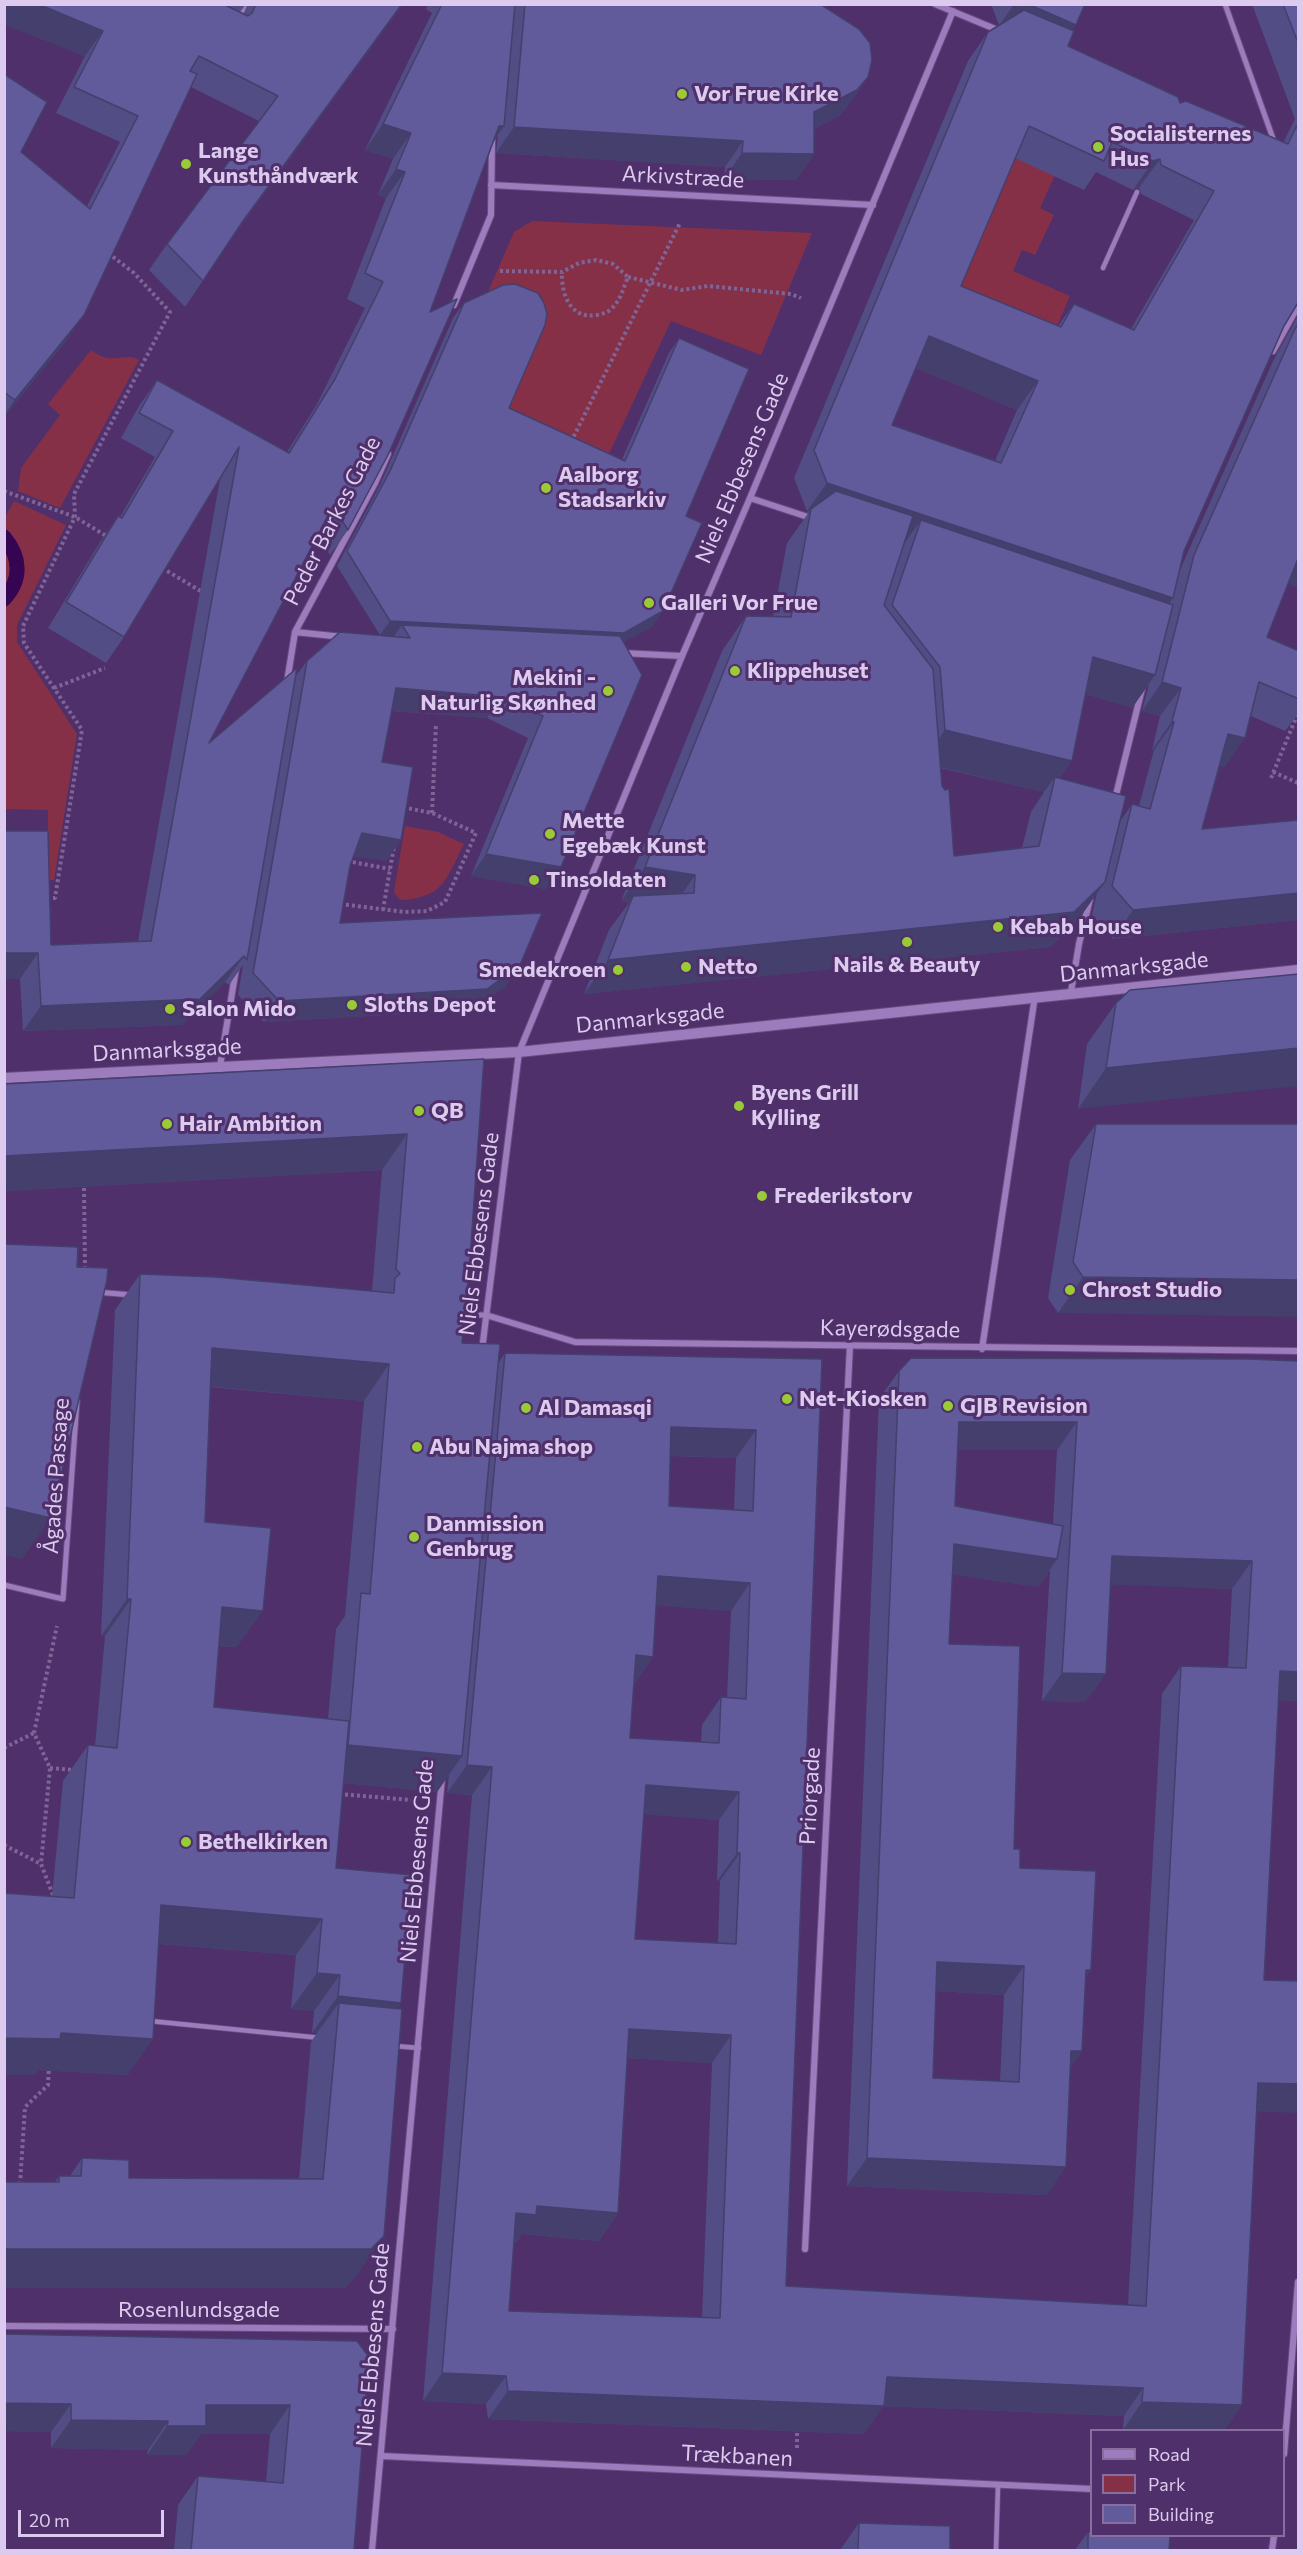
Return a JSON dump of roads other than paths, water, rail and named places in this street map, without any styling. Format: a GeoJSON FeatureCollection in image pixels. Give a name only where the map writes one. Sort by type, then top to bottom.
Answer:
{"type":"FeatureCollection","features":[{"type":"Feature","properties":{"kind":"street"},"geometry":{"type":"LineString","coordinates":[[235,26],[245,4]]}},
{"type":"Feature","properties":{"kind":"street"},"geometry":{"type":"LineString","coordinates":[[935,4],[954,8],[1008,35]]}},
{"type":"Feature","properties":{"kind":"street"},"geometry":{"type":"LineString","coordinates":[[1225,4],[1277,149]]}},
{"type":"Feature","properties":{"kind":"street","name":"Niels Ebbesens Gade"},"geometry":{"type":"LineString","coordinates":[[481,1363],[519,1052],[682,656],[954,8]]}},
{"type":"Feature","properties":{"kind":"street"},"geometry":{"type":"LineString","coordinates":[[450,314],[491,215],[492,137]]}},
{"type":"Feature","properties":{"kind":"street"},"geometry":{"type":"LineString","coordinates":[[1266,144],[1277,149]]}},
{"type":"Feature","properties":{"kind":"street","name":"Arkivstræde"},"geometry":{"type":"LineString","coordinates":[[491,186],[873,205]]}},
{"type":"Feature","properties":{"kind":"street"},"geometry":{"type":"LineString","coordinates":[[1269,357],[1299,306]]}},
{"type":"Feature","properties":{"kind":"street","name":"Peder Barkes Gade"},"geometry":{"type":"LineString","coordinates":[[285,690],[296,632],[375,483],[393,442]]}},
{"type":"Feature","properties":{"kind":"street"},"geometry":{"type":"LineString","coordinates":[[750,498],[817,520]]}},
{"type":"Feature","properties":{"kind":"street"},"geometry":{"type":"LineString","coordinates":[[296,632],[355,638]]}},
{"type":"Feature","properties":{"kind":"street"},"geometry":{"type":"LineString","coordinates":[[612,653],[682,656]]}},
{"type":"Feature","properties":{"kind":"street"},"geometry":{"type":"LineString","coordinates":[[1113,806],[1144,680]]}},
{"type":"Feature","properties":{"kind":"street"},"geometry":{"type":"LineString","coordinates":[[1071,992],[1079,944],[1093,886]]}},
{"type":"Feature","properties":{"kind":"street"},"geometry":{"type":"LineString","coordinates":[[220,1066],[238,960]]}},
{"type":"Feature","properties":{"kind":"street","name":"Danmarksgade"},"geometry":{"type":"LineString","coordinates":[[4,1078],[519,1052],[1071,992],[1299,970]]}},
{"type":"Feature","properties":{"kind":"street"},"geometry":{"type":"LineString","coordinates":[[982,1349],[1035,996]]}},
{"type":"Feature","properties":{"kind":"street"},"geometry":{"type":"LineString","coordinates":[[85,1292],[145,1296]]}},
{"type":"Feature","properties":{"kind":"street"},"geometry":{"type":"LineString","coordinates":[[454,1315],[486,1315]]}},
{"type":"Feature","properties":{"kind":"street","name":"Kayerødsgade"},"geometry":{"type":"LineString","coordinates":[[486,1315],[575,1342],[1299,1352]]}},
{"type":"Feature","properties":{"kind":"street","name":"Priorgade"},"geometry":{"type":"LineString","coordinates":[[805,2249],[850,1345]]}},
{"type":"Feature","properties":{"kind":"street","name":"Ågades Passage"},"geometry":{"type":"LineString","coordinates":[[4,1585],[63,1599],[78,1398]]}},
{"type":"Feature","properties":{"kind":"street","name":"Niels Ebbesens Gade"},"geometry":{"type":"LineString","coordinates":[[372,2550],[443,1767]]}},
{"type":"Feature","properties":{"kind":"street"},"geometry":{"type":"LineString","coordinates":[[1285,2443],[1299,2282]]}},
{"type":"Feature","properties":{"kind":"street","name":"Rosenlundsgade"},"geometry":{"type":"LineString","coordinates":[[4,2326],[393,2329]]}},
{"type":"Feature","properties":{"kind":"street","name":"Trækbanen"},"geometry":{"type":"LineString","coordinates":[[381,2456],[1090,2489]]}},
{"type":"Feature","properties":{"kind":"lane"},"geometry":{"type":"LineString","coordinates":[[1103,268],[1137,192]]}},
{"type":"Feature","properties":{"kind":"lane"},"geometry":{"type":"LineString","coordinates":[[148,2020],[324,2039]]}},
{"type":"Feature","properties":{"kind":"lane"},"geometry":{"type":"LineString","coordinates":[[383,2045],[419,2048]]}},
{"type":"Feature","properties":{"kind":"lane"},"geometry":{"type":"LineString","coordinates":[[996,2550],[998,2486]]}},
{"type":"Feature","properties":{"kind":"waterway"},"geometry":{"type":"LineString","coordinates":[[4,537],[14,552],[17,568],[14,584],[4,599]]}},
{"type":"Feature","properties":{"kind":"place","name":"Vor Frue Kirke"},"geometry":{"type":"Point","coordinates":[682,94]}},
{"type":"Feature","properties":{"kind":"place","name":"Socialisternes Hus"},"geometry":{"type":"Point","coordinates":[1098,147]}},
{"type":"Feature","properties":{"kind":"place","name":"Lange Kunsthåndværk"},"geometry":{"type":"Point","coordinates":[186,164]}},
{"type":"Feature","properties":{"kind":"place","name":"Aalborg Stadsarkiv"},"geometry":{"type":"Point","coordinates":[546,488]}},
{"type":"Feature","properties":{"kind":"place","name":"Galleri Vor Frue"},"geometry":{"type":"Point","coordinates":[649,603]}},
{"type":"Feature","properties":{"kind":"place","name":"Klippehuset"},"geometry":{"type":"Point","coordinates":[735,671]}},
{"type":"Feature","properties":{"kind":"place","name":"Mekini - Naturlig Skønhed"},"geometry":{"type":"Point","coordinates":[608,691]}},
{"type":"Feature","properties":{"kind":"place","name":"Mette Egebæk Kunst"},"geometry":{"type":"Point","coordinates":[550,834]}},
{"type":"Feature","properties":{"kind":"place","name":"Tinsoldaten"},"geometry":{"type":"Point","coordinates":[534,880]}},
{"type":"Feature","properties":{"kind":"place","name":"Kebab House"},"geometry":{"type":"Point","coordinates":[998,927]}},
{"type":"Feature","properties":{"kind":"place","name":"Nails & Beauty"},"geometry":{"type":"Point","coordinates":[907,942]}},
{"type":"Feature","properties":{"kind":"place","name":"Netto"},"geometry":{"type":"Point","coordinates":[686,967]}},
{"type":"Feature","properties":{"kind":"place","name":"Smedekroen"},"geometry":{"type":"Point","coordinates":[618,970]}},
{"type":"Feature","properties":{"kind":"place","name":"Sloths Depot"},"geometry":{"type":"Point","coordinates":[352,1005]}},
{"type":"Feature","properties":{"kind":"place","name":"Salon Mido"},"geometry":{"type":"Point","coordinates":[170,1009]}},
{"type":"Feature","properties":{"kind":"place","name":"Byens Grill Kylling"},"geometry":{"type":"Point","coordinates":[739,1106]}},
{"type":"Feature","properties":{"kind":"place","name":"QB"},"geometry":{"type":"Point","coordinates":[419,1111]}},
{"type":"Feature","properties":{"kind":"place","name":"Hair Ambition"},"geometry":{"type":"Point","coordinates":[167,1124]}},
{"type":"Feature","properties":{"kind":"place","name":"Frederikstorv"},"geometry":{"type":"Point","coordinates":[762,1196]}},
{"type":"Feature","properties":{"kind":"place","name":"Chrost Studio"},"geometry":{"type":"Point","coordinates":[1070,1290]}},
{"type":"Feature","properties":{"kind":"place","name":"Net-Kiosken"},"geometry":{"type":"Point","coordinates":[787,1399]}},
{"type":"Feature","properties":{"kind":"place","name":"GJB Revision"},"geometry":{"type":"Point","coordinates":[948,1406]}},
{"type":"Feature","properties":{"kind":"place","name":"Al Damasqi"},"geometry":{"type":"Point","coordinates":[526,1408]}},
{"type":"Feature","properties":{"kind":"place","name":"Abu Najma shop"},"geometry":{"type":"Point","coordinates":[417,1447]}},
{"type":"Feature","properties":{"kind":"place","name":"Danmission Genbrug"},"geometry":{"type":"Point","coordinates":[414,1537]}},
{"type":"Feature","properties":{"kind":"place","name":"Bethelkirken"},"geometry":{"type":"Point","coordinates":[186,1842]}}]}
